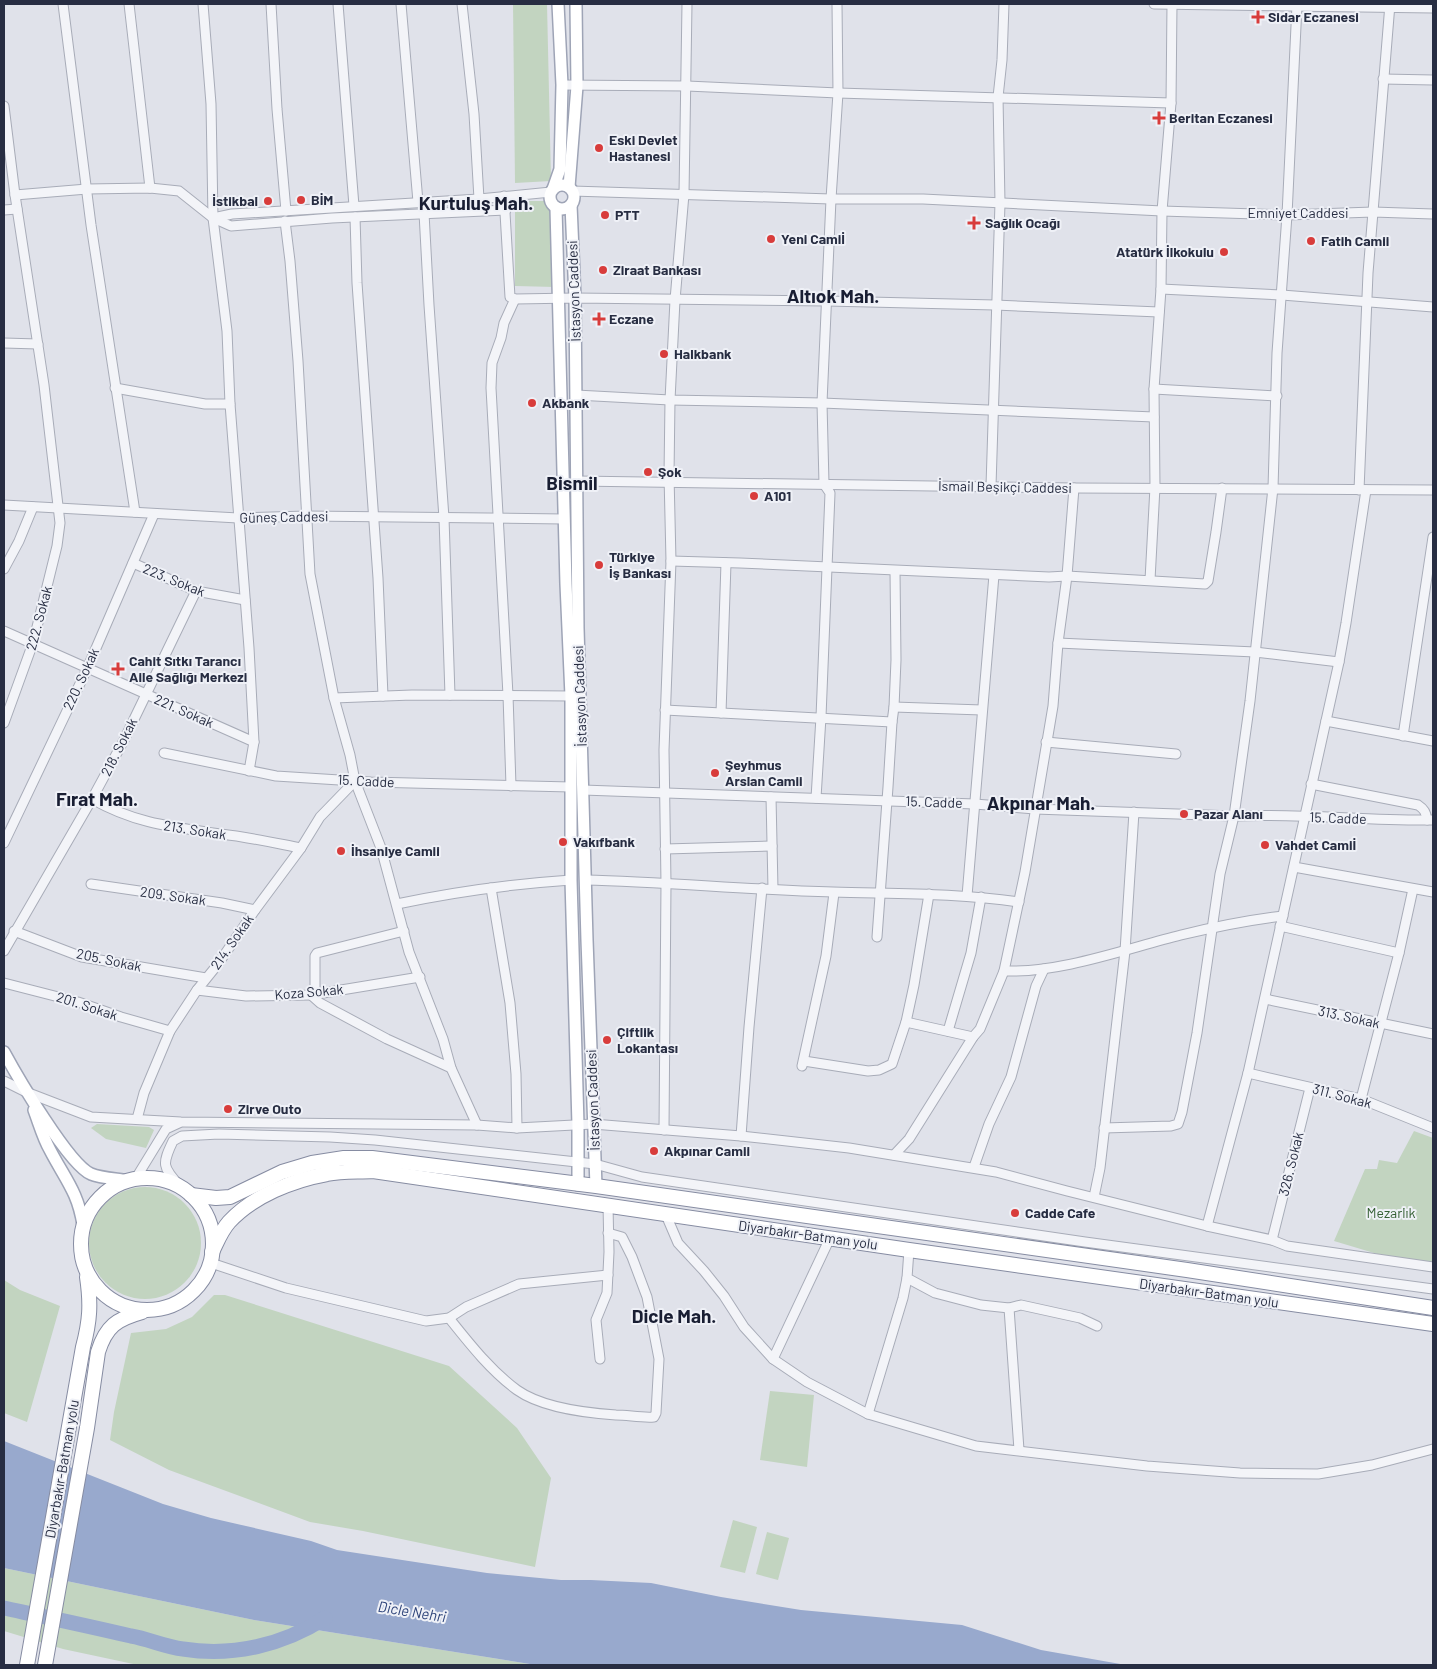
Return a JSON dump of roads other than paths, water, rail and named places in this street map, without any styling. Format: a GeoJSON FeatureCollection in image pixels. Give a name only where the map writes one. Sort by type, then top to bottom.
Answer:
{"type":"FeatureCollection","features":[{"type":"Feature","properties":{"kind":"highway","name":"Diyarbakır-Batman yolu"},"geometry":{"type":"LineString","coordinates":[[191,1195],[216,1198],[230,1197],[282,1172],[312,1163],[344,1158],[372,1158],[596,1186],[1186,1270],[1433,1308]]}},
{"type":"Feature","properties":{"kind":"highway","name":"Diyarbakır-Batman yolu"},"geometry":{"type":"LineString","coordinates":[[212,1257],[228,1223],[243,1210],[288,1185],[328,1173],[373,1171],[666,1215],[1433,1324]]}},
{"type":"Feature","properties":{"kind":"highway"},"geometry":{"type":"LineString","coordinates":[[159,1178],[180,1186],[197,1200],[209,1219],[214,1240],[212,1257],[201,1282],[186,1298],[166,1308],[144,1311],[123,1306],[104,1296],[89,1279],[81,1259],[80,1237],[83,1225],[86,1216],[98,1198],[115,1185],[133,1179],[159,1178]]}},
{"type":"Feature","properties":{"kind":"highway","name":"Diyarbakır-Batman yolu"},"geometry":{"type":"LineString","coordinates":[[27,1665],[83,1347],[90,1323],[91,1308],[87,1272]]}},
{"type":"Feature","properties":{"kind":"highway","name":"Diyarbakır-Batman yolu"},"geometry":{"type":"LineString","coordinates":[[45,1665],[102,1340],[108,1329],[118,1320],[144,1311]]}},
{"type":"Feature","properties":{"kind":"main road"},"geometry":{"type":"LineString","coordinates":[[558,4],[562,85],[560,169],[550,200],[556,208],[564,209],[571,205],[574,198],[570,189],[577,86],[576,4]]}},
{"type":"Feature","properties":{"kind":"main road"},"geometry":{"type":"LineString","coordinates":[[552,190],[561,185],[570,189]]}},
{"type":"Feature","properties":{"kind":"main road","name":"İstasyon Caddesi"},"geometry":{"type":"LineString","coordinates":[[571,205],[575,298],[578,628],[596,1186]]}},
{"type":"Feature","properties":{"kind":"main road","name":"İstasyon Caddesi"},"geometry":{"type":"LineString","coordinates":[[556,208],[564,519],[571,696],[571,880],[578,1185]]}},
{"type":"Feature","properties":{"kind":"main road"},"geometry":{"type":"LineString","coordinates":[[4,1052],[26,1092],[77,1164],[91,1174],[133,1179]]}},
{"type":"Feature","properties":{"kind":"main road"},"geometry":{"type":"LineString","coordinates":[[26,1092],[49,1149],[76,1195],[83,1225]]}},
{"type":"Feature","properties":{"kind":"street"},"geometry":{"type":"LineString","coordinates":[[64,4],[87,189],[134,512]]}},
{"type":"Feature","properties":{"kind":"street"},"geometry":{"type":"LineString","coordinates":[[129,4],[150,188]]}},
{"type":"Feature","properties":{"kind":"street"},"geometry":{"type":"LineString","coordinates":[[203,4],[211,104],[213,218],[227,331],[230,404],[254,742],[249,771]]}},
{"type":"Feature","properties":{"kind":"street"},"geometry":{"type":"LineString","coordinates":[[271,4],[277,109],[286,211]]}},
{"type":"Feature","properties":{"kind":"street"},"geometry":{"type":"LineString","coordinates":[[338,4],[354,206]]}},
{"type":"Feature","properties":{"kind":"street"},"geometry":{"type":"LineString","coordinates":[[401,4],[418,202]]}},
{"type":"Feature","properties":{"kind":"street"},"geometry":{"type":"LineString","coordinates":[[462,4],[474,114],[480,199]]}},
{"type":"Feature","properties":{"kind":"street"},"geometry":{"type":"LineString","coordinates":[[664,1130],[666,883],[664,794],[665,710],[671,561],[670,400],[684,194],[687,4]]}},
{"type":"Feature","properties":{"kind":"street"},"geometry":{"type":"LineString","coordinates":[[816,798],[830,493],[824,484],[822,403],[831,199],[838,94],[837,4]]}},
{"type":"Feature","properties":{"kind":"street"},"geometry":{"type":"LineString","coordinates":[[991,486],[995,305],[1000,203],[998,97],[1002,60],[1004,4]]}},
{"type":"Feature","properties":{"kind":"street"},"geometry":{"type":"LineString","coordinates":[[1154,4],[1433,8]]}},
{"type":"Feature","properties":{"kind":"street"},"geometry":{"type":"LineString","coordinates":[[1150,580],[1155,488],[1154,389],[1161,289],[1162,211],[1171,103],[1172,4]]}},
{"type":"Feature","properties":{"kind":"street"},"geometry":{"type":"LineString","coordinates":[[1104,1128],[1154,1127],[1178,1124],[1197,1033],[1214,928],[1220,874],[1234,816],[1273,488],[1277,353],[1287,215],[1297,5]]}},
{"type":"Feature","properties":{"kind":"street"},"geometry":{"type":"LineString","coordinates":[[1207,1226],[1248,1073],[1346,623],[1363,490],[1367,303],[1390,6]]}},
{"type":"Feature","properties":{"kind":"street"},"geometry":{"type":"LineString","coordinates":[[1383,79],[1433,80]]}},
{"type":"Feature","properties":{"kind":"street"},"geometry":{"type":"LineString","coordinates":[[562,85],[687,86],[838,94],[1171,103]]}},
{"type":"Feature","properties":{"kind":"street","name":"222. Sokak"},"geometry":{"type":"LineString","coordinates":[[4,106],[15,195],[38,344],[60,523],[57,546],[33,643],[4,723]]}},
{"type":"Feature","properties":{"kind":"street"},"geometry":{"type":"LineString","coordinates":[[15,195],[87,189],[150,188],[179,190],[213,218],[231,226],[285,221],[506,210]]}},
{"type":"Feature","properties":{"kind":"street","name":"Emniyet Caddesi"},"geometry":{"type":"LineString","coordinates":[[570,189],[831,199],[923,199],[1287,215],[1373,212],[1433,214]]}},
{"type":"Feature","properties":{"kind":"street"},"geometry":{"type":"LineString","coordinates":[[213,218],[232,214],[480,199],[552,190]]}},
{"type":"Feature","properties":{"kind":"street"},"geometry":{"type":"LineString","coordinates":[[504,196],[510,297],[515,299],[827,301],[995,305],[1159,312]]}},
{"type":"Feature","properties":{"kind":"street"},"geometry":{"type":"LineString","coordinates":[[4,210],[17,209]]}},
{"type":"Feature","properties":{"kind":"street"},"geometry":{"type":"LineString","coordinates":[[424,213],[444,518],[450,695]]}},
{"type":"Feature","properties":{"kind":"street"},"geometry":{"type":"LineString","coordinates":[[355,217],[357,283],[378,578],[383,696]]}},
{"type":"Feature","properties":{"kind":"street"},"geometry":{"type":"LineString","coordinates":[[285,221],[290,261],[310,574],[334,698],[350,755],[355,781],[381,848],[409,952],[443,1039],[451,1068],[477,1125]]}},
{"type":"Feature","properties":{"kind":"street"},"geometry":{"type":"LineString","coordinates":[[1161,289],[1282,295],[1433,307]]}},
{"type":"Feature","properties":{"kind":"street"},"geometry":{"type":"LineString","coordinates":[[511,786],[508,695],[492,407],[492,363],[504,323],[515,299]]}},
{"type":"Feature","properties":{"kind":"street"},"geometry":{"type":"LineString","coordinates":[[4,343],[38,344]]}},
{"type":"Feature","properties":{"kind":"street"},"geometry":{"type":"LineString","coordinates":[[115,388],[204,404],[230,404]]}},
{"type":"Feature","properties":{"kind":"street"},"geometry":{"type":"LineString","coordinates":[[1154,389],[1277,396]]}},
{"type":"Feature","properties":{"kind":"street"},"geometry":{"type":"LineString","coordinates":[[576,395],[670,400],[993,409],[1154,417]]}},
{"type":"Feature","properties":{"kind":"street","name":"İsmail Beşikçi Caddesi"},"geometry":{"type":"LineString","coordinates":[[577,481],[1074,488],[1433,490]]}},
{"type":"Feature","properties":{"kind":"street"},"geometry":{"type":"LineString","coordinates":[[894,1155],[909,1139],[973,1037],[980,1029],[1004,971],[1019,902],[1053,706],[1074,488]]}},
{"type":"Feature","properties":{"kind":"street"},"geometry":{"type":"LineString","coordinates":[[671,561],[994,575],[1067,576],[1205,584],[1208,581],[1222,488]]}},
{"type":"Feature","properties":{"kind":"street","name":"Güneş Caddesi"},"geometry":{"type":"LineString","coordinates":[[4,505],[238,518],[307,516],[564,519]]}},
{"type":"Feature","properties":{"kind":"street"},"geometry":{"type":"LineString","coordinates":[[4,569],[19,541],[33,507]]}},
{"type":"Feature","properties":{"kind":"street","name":"220. Sokak"},"geometry":{"type":"LineString","coordinates":[[4,843],[87,669],[154,514]]}},
{"type":"Feature","properties":{"kind":"street"},"geometry":{"type":"LineString","coordinates":[[1403,736],[1433,537]]}},
{"type":"Feature","properties":{"kind":"street"},"geometry":{"type":"LineString","coordinates":[[721,712],[726,562]]}},
{"type":"Feature","properties":{"kind":"street","name":"223. Sokak"},"geometry":{"type":"LineString","coordinates":[[133,563],[196,591],[245,600]]}},
{"type":"Feature","properties":{"kind":"street"},"geometry":{"type":"LineString","coordinates":[[877,937],[894,707],[896,660],[895,571]]}},
{"type":"Feature","properties":{"kind":"street"},"geometry":{"type":"LineString","coordinates":[[967,896],[994,575]]}},
{"type":"Feature","properties":{"kind":"street","name":"218. Sokak"},"geometry":{"type":"LineString","coordinates":[[4,951],[124,740],[196,591]]}},
{"type":"Feature","properties":{"kind":"street","name":"221. Sokak"},"geometry":{"type":"LineString","coordinates":[[4,631],[254,742]]}},
{"type":"Feature","properties":{"kind":"street"},"geometry":{"type":"LineString","coordinates":[[1058,643],[1255,652],[1339,662]]}},
{"type":"Feature","properties":{"kind":"street"},"geometry":{"type":"LineString","coordinates":[[334,698],[450,695],[571,696]]}},
{"type":"Feature","properties":{"kind":"street"},"geometry":{"type":"LineString","coordinates":[[894,707],[982,710]]}},
{"type":"Feature","properties":{"kind":"street"},"geometry":{"type":"LineString","coordinates":[[665,710],[892,722]]}},
{"type":"Feature","properties":{"kind":"street"},"geometry":{"type":"LineString","coordinates":[[1326,721],[1433,741]]}},
{"type":"Feature","properties":{"kind":"street"},"geometry":{"type":"LineString","coordinates":[[1046,742],[1176,754]]}},
{"type":"Feature","properties":{"kind":"street","name":"15. Cadde"},"geometry":{"type":"LineString","coordinates":[[164,753],[276,776],[355,781],[571,787]]}},
{"type":"Feature","properties":{"kind":"street","name":"214. Sokak"},"geometry":{"type":"LineString","coordinates":[[138,1119],[144,1093],[170,1031],[197,990],[218,964],[301,848],[320,817],[355,781]]}},
{"type":"Feature","properties":{"kind":"street"},"geometry":{"type":"LineString","coordinates":[[1312,784],[1418,805],[1423,808],[1430,820]]}},
{"type":"Feature","properties":{"kind":"street","name":"15. Cadde"},"geometry":{"type":"LineString","coordinates":[[584,790],[975,804],[1035,809],[1430,820]]}},
{"type":"Feature","properties":{"kind":"street"},"geometry":{"type":"LineString","coordinates":[[771,797],[774,889]]}},
{"type":"Feature","properties":{"kind":"street","name":"213. Sokak"},"geometry":{"type":"LineString","coordinates":[[92,799],[135,819],[176,828],[224,834],[301,848]]}},
{"type":"Feature","properties":{"kind":"street"},"geometry":{"type":"LineString","coordinates":[[1094,1197],[1100,1168],[1125,951],[1134,812]]}},
{"type":"Feature","properties":{"kind":"street"},"geometry":{"type":"LineString","coordinates":[[665,849],[772,846]]}},
{"type":"Feature","properties":{"kind":"street"},"geometry":{"type":"LineString","coordinates":[[1294,867],[1433,892]]}},
{"type":"Feature","properties":{"kind":"street"},"geometry":{"type":"LineString","coordinates":[[397,904],[442,894],[571,880]]}},
{"type":"Feature","properties":{"kind":"street"},"geometry":{"type":"LineString","coordinates":[[585,880],[834,892],[929,894],[981,897],[1019,902]]}},
{"type":"Feature","properties":{"kind":"street","name":"209. Sokak"},"geometry":{"type":"LineString","coordinates":[[91,884],[222,903],[255,910]]}},
{"type":"Feature","properties":{"kind":"street"},"geometry":{"type":"LineString","coordinates":[[491,888],[510,1003],[516,1074],[517,1128]]}},
{"type":"Feature","properties":{"kind":"street"},"geometry":{"type":"LineString","coordinates":[[741,1136],[762,888]]}},
{"type":"Feature","properties":{"kind":"street"},"geometry":{"type":"LineString","coordinates":[[1361,1100],[1399,953],[1413,889]]}},
{"type":"Feature","properties":{"kind":"street"},"geometry":{"type":"LineString","coordinates":[[834,892],[826,956],[803,1063],[868,1070],[886,1068],[892,1064],[906,1022],[929,894]]}},
{"type":"Feature","properties":{"kind":"street"},"geometry":{"type":"LineString","coordinates":[[948,1031],[971,953],[981,897]]}},
{"type":"Feature","properties":{"kind":"street"},"geometry":{"type":"LineString","coordinates":[[1004,971],[1019,972],[1044,969],[1125,951],[1180,935],[1282,916]]}},
{"type":"Feature","properties":{"kind":"street"},"geometry":{"type":"LineString","coordinates":[[1280,926],[1399,953]]}},
{"type":"Feature","properties":{"kind":"street","name":"205. Sokak"},"geometry":{"type":"LineString","coordinates":[[14,931],[82,956],[206,978]]}},
{"type":"Feature","properties":{"kind":"street"},"geometry":{"type":"LineString","coordinates":[[404,931],[317,952],[315,956],[315,987],[311,995],[320,1003],[387,1039],[451,1068]]}},
{"type":"Feature","properties":{"kind":"street"},"geometry":{"type":"LineString","coordinates":[[974,1167],[989,1124],[1011,1077],[1036,986],[1044,969]]}},
{"type":"Feature","properties":{"kind":"street","name":"Koza Sokak"},"geometry":{"type":"LineString","coordinates":[[197,990],[246,996],[311,995],[420,977]]}},
{"type":"Feature","properties":{"kind":"street","name":"201. Sokak"},"geometry":{"type":"LineString","coordinates":[[4,983],[78,1002],[170,1031]]}},
{"type":"Feature","properties":{"kind":"street","name":"313. Sokak"},"geometry":{"type":"LineString","coordinates":[[1265,999],[1433,1034]]}},
{"type":"Feature","properties":{"kind":"street"},"geometry":{"type":"LineString","coordinates":[[906,1022],[973,1037]]}},
{"type":"Feature","properties":{"kind":"street","name":"311. Sokak"},"geometry":{"type":"LineString","coordinates":[[1248,1073],[1361,1100],[1433,1128]]}},
{"type":"Feature","properties":{"kind":"street"},"geometry":{"type":"LineString","coordinates":[[4,1081],[26,1092],[91,1117],[182,1122],[477,1125],[517,1128],[593,1124],[741,1136],[849,1148],[974,1167],[1207,1226],[1272,1240],[1287,1246],[1433,1267]]}},
{"type":"Feature","properties":{"kind":"street","name":"326. Sokak"},"geometry":{"type":"LineString","coordinates":[[1272,1240],[1310,1088]]}},
{"type":"Feature","properties":{"kind":"street"},"geometry":{"type":"LineString","coordinates":[[133,1179],[166,1129],[182,1122]]}},
{"type":"Feature","properties":{"kind":"street"},"geometry":{"type":"LineString","coordinates":[[180,1186],[166,1171],[165,1161],[173,1141],[182,1136],[194,1134],[330,1137],[375,1140],[595,1164],[642,1177],[1085,1242],[1433,1289]]}},
{"type":"Feature","properties":{"kind":"street"},"geometry":{"type":"LineString","coordinates":[[600,1359],[596,1320],[607,1293],[608,1206]]}},
{"type":"Feature","properties":{"kind":"street"},"geometry":{"type":"LineString","coordinates":[[666,1215],[678,1243],[704,1271],[744,1326],[773,1359],[807,1382],[868,1414],[976,1446],[1147,1466],[1240,1473],[1318,1474],[1372,1465],[1433,1449]]}},
{"type":"Feature","properties":{"kind":"street"},"geometry":{"type":"LineString","coordinates":[[448,1318],[486,1362],[518,1390],[547,1404],[590,1412],[654,1417],[656,1412],[659,1359],[647,1297],[632,1257],[622,1237],[608,1233]]}},
{"type":"Feature","properties":{"kind":"street"},"geometry":{"type":"LineString","coordinates":[[773,1359],[830,1238]]}},
{"type":"Feature","properties":{"kind":"street"},"geometry":{"type":"LineString","coordinates":[[868,1414],[904,1298],[909,1250]]}},
{"type":"Feature","properties":{"kind":"street"},"geometry":{"type":"LineString","coordinates":[[212,1257],[286,1288],[426,1321],[448,1318],[466,1307],[518,1284],[608,1276]]}},
{"type":"Feature","properties":{"kind":"street"},"geometry":{"type":"LineString","coordinates":[[907,1278],[935,1293],[981,1304],[1009,1308],[1021,1305],[1080,1318],[1097,1326]]}},
{"type":"Feature","properties":{"kind":"street"},"geometry":{"type":"LineString","coordinates":[[1009,1308],[1019,1450]]}},
{"type":"Feature","properties":{"kind":"water"},"geometry":{"type":"Polygon","coordinates":[[[4,1441],[163,1504],[211,1518],[311,1541],[337,1550],[487,1573],[561,1580],[651,1583],[801,1610],[962,1625],[1041,1650],[1126,1665],[536,1665],[254,1620],[4,1568],[4,1441]]]}},
{"type":"Feature","properties":{"kind":"waterway","name":"Dicle Nehri"},"geometry":{"type":"LineString","coordinates":[[4,1608],[138,1637],[176,1648],[202,1651],[239,1650],[257,1647],[292,1635],[325,1618]]}},
{"type":"Feature","properties":{"kind":"place","name":"Sidar Eczanesi"},"geometry":{"type":"Point","coordinates":[1258,17]}},
{"type":"Feature","properties":{"kind":"place","name":"Beritan Eczanesi"},"geometry":{"type":"Point","coordinates":[1159,118]}},
{"type":"Feature","properties":{"kind":"place","name":"Eski Devlet Hastanesi"},"geometry":{"type":"Point","coordinates":[599,148]}},
{"type":"Feature","properties":{"kind":"place","name":"BİM"},"geometry":{"type":"Point","coordinates":[301,200]}},
{"type":"Feature","properties":{"kind":"place","name":"İstikbal"},"geometry":{"type":"Point","coordinates":[268,201]}},
{"type":"Feature","properties":{"kind":"place","name":"PTT"},"geometry":{"type":"Point","coordinates":[605,215]}},
{"type":"Feature","properties":{"kind":"place","name":"Sağlık Ocağı"},"geometry":{"type":"Point","coordinates":[974,223]}},
{"type":"Feature","properties":{"kind":"place","name":"Yeni Camiİ"},"geometry":{"type":"Point","coordinates":[771,239]}},
{"type":"Feature","properties":{"kind":"place","name":"Fatih Camii"},"geometry":{"type":"Point","coordinates":[1311,241]}},
{"type":"Feature","properties":{"kind":"place","name":"Atatürk İlkokulu"},"geometry":{"type":"Point","coordinates":[1224,252]}},
{"type":"Feature","properties":{"kind":"place","name":"Ziraat Bankası"},"geometry":{"type":"Point","coordinates":[603,270]}},
{"type":"Feature","properties":{"kind":"place","name":"Eczane"},"geometry":{"type":"Point","coordinates":[599,319]}},
{"type":"Feature","properties":{"kind":"place","name":"Halkbank"},"geometry":{"type":"Point","coordinates":[664,354]}},
{"type":"Feature","properties":{"kind":"place","name":"Akbank"},"geometry":{"type":"Point","coordinates":[532,403]}},
{"type":"Feature","properties":{"kind":"place","name":"Şok"},"geometry":{"type":"Point","coordinates":[648,472]}},
{"type":"Feature","properties":{"kind":"place","name":"A101"},"geometry":{"type":"Point","coordinates":[754,496]}},
{"type":"Feature","properties":{"kind":"place","name":"Türkiye İş Bankası"},"geometry":{"type":"Point","coordinates":[599,565]}},
{"type":"Feature","properties":{"kind":"place","name":"Cahit Sıtkı Tarancı Aile Sağlığı Merkezi"},"geometry":{"type":"Point","coordinates":[118,669]}},
{"type":"Feature","properties":{"kind":"place","name":"Şeyhmus Arslan Camii"},"geometry":{"type":"Point","coordinates":[715,773]}},
{"type":"Feature","properties":{"kind":"place","name":"Pazar Alanı"},"geometry":{"type":"Point","coordinates":[1184,814]}},
{"type":"Feature","properties":{"kind":"place","name":"Vakıfbank"},"geometry":{"type":"Point","coordinates":[563,842]}},
{"type":"Feature","properties":{"kind":"place","name":"Vahdet Camiİ"},"geometry":{"type":"Point","coordinates":[1265,845]}},
{"type":"Feature","properties":{"kind":"place","name":"İhsaniye Camii"},"geometry":{"type":"Point","coordinates":[341,851]}},
{"type":"Feature","properties":{"kind":"place","name":"Çiftlik Lokantası"},"geometry":{"type":"Point","coordinates":[607,1040]}},
{"type":"Feature","properties":{"kind":"place","name":"Zirve Outo"},"geometry":{"type":"Point","coordinates":[228,1109]}},
{"type":"Feature","properties":{"kind":"place","name":"Akpınar Camii"},"geometry":{"type":"Point","coordinates":[654,1151]}},
{"type":"Feature","properties":{"kind":"place","name":"Cadde Cafe"},"geometry":{"type":"Point","coordinates":[1015,1213]}},
{"type":"Feature","properties":{"kind":"district","name":"Kurtuluş Mah."},"geometry":{"type":"Point","coordinates":[476,203]}},
{"type":"Feature","properties":{"kind":"district","name":"Altıok Mah."},"geometry":{"type":"Point","coordinates":[833,296]}},
{"type":"Feature","properties":{"kind":"district","name":"Bismil"},"geometry":{"type":"Point","coordinates":[572,483]}},
{"type":"Feature","properties":{"kind":"district","name":"Fırat Mah."},"geometry":{"type":"Point","coordinates":[97,799]}},
{"type":"Feature","properties":{"kind":"district","name":"Akpınar Mah."},"geometry":{"type":"Point","coordinates":[1041,803]}},
{"type":"Feature","properties":{"kind":"district","name":"Dicle Mah."},"geometry":{"type":"Point","coordinates":[674,1316]}},
{"type":"Feature","properties":{"kind":"park label","name":"Mezarlık"},"geometry":{"type":"Point","coordinates":[1391,1213]}}]}
